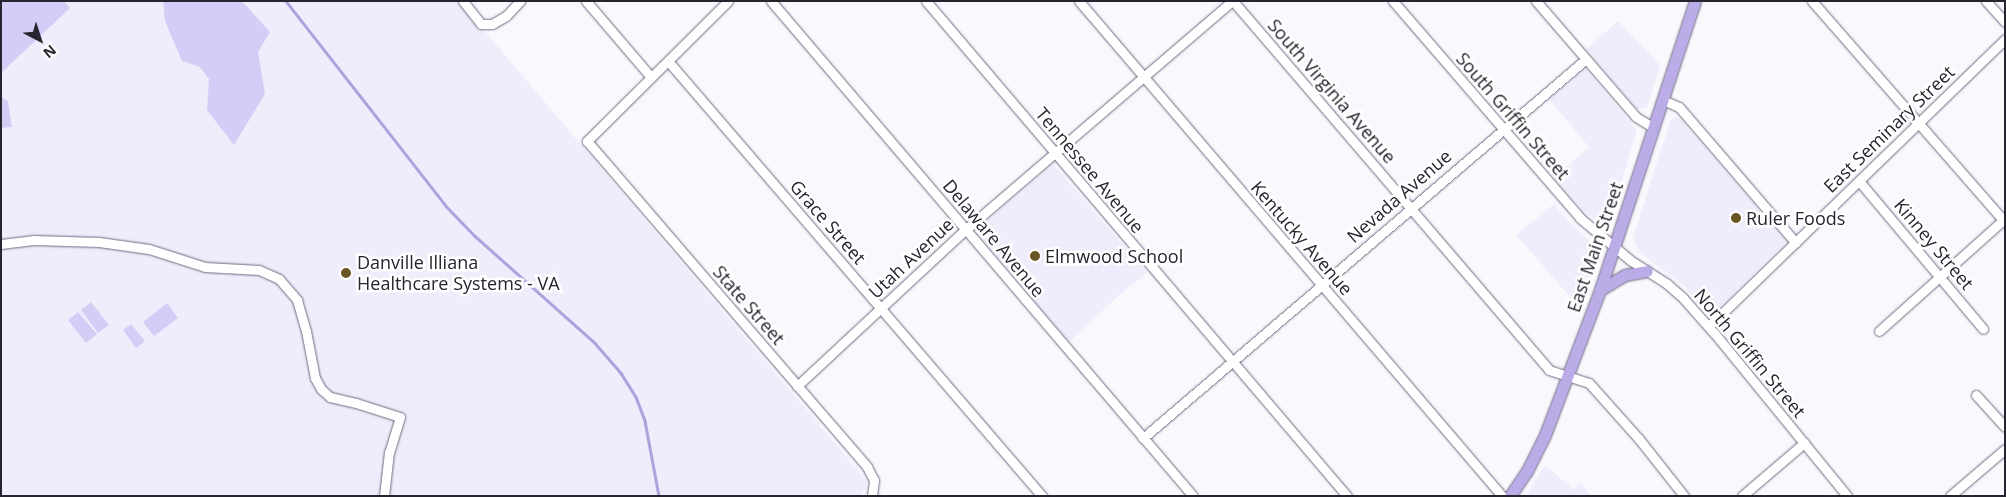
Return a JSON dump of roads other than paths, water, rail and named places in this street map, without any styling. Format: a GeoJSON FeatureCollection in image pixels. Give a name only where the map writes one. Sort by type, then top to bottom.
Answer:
{"type":"FeatureCollection","features":[{"type":"Feature","properties":{"kind":"main road","name":"East Main Street"},"geometry":{"type":"LineString","coordinates":[[1510,496],[1527,471],[1542,443],[1568,376],[1600,290],[1695,1]]}},
{"type":"Feature","properties":{"kind":"main road"},"geometry":{"type":"LineString","coordinates":[[1600,290],[1625,275],[1647,271]]}},
{"type":"Feature","properties":{"kind":"street"},"geometry":{"type":"LineString","coordinates":[[464,1],[481,24],[492,24],[506,16],[520,1]]}},
{"type":"Feature","properties":{"kind":"street"},"geometry":{"type":"LineString","coordinates":[[586,1],[651,77],[728,1]]}},
{"type":"Feature","properties":{"kind":"street","name":"Delaware Avenue"},"geometry":{"type":"LineString","coordinates":[[771,1],[1193,496]]}},
{"type":"Feature","properties":{"kind":"street","name":"Tennessee Avenue"},"geometry":{"type":"LineString","coordinates":[[926,1],[1347,496]]}},
{"type":"Feature","properties":{"kind":"street","name":"Kentucky Avenue"},"geometry":{"type":"LineString","coordinates":[[1079,1],[1502,496]]}},
{"type":"Feature","properties":{"kind":"street","name":"Utah Avenue"},"geometry":{"type":"LineString","coordinates":[[798,386],[966,230],[1232,1]]}},
{"type":"Feature","properties":{"kind":"street","name":"South Virginia Avenue"},"geometry":{"type":"LineString","coordinates":[[1232,1],[1549,370],[1589,383],[1639,439],[1684,496]]}},
{"type":"Feature","properties":{"kind":"street","name":"South Griffin Street"},"geometry":{"type":"LineString","coordinates":[[1393,1],[1580,218],[1614,247]]}},
{"type":"Feature","properties":{"kind":"street"},"geometry":{"type":"LineString","coordinates":[[1536,1],[1636,117],[1654,128]]}},
{"type":"Feature","properties":{"kind":"street"},"geometry":{"type":"LineString","coordinates":[[1812,1],[2004,221],[1939,276],[1879,331]]}},
{"type":"Feature","properties":{"kind":"street"},"geometry":{"type":"LineString","coordinates":[[1986,1],[2005,22]]}},
{"type":"Feature","properties":{"kind":"street","name":"East Seminary Street"},"geometry":{"type":"LineString","coordinates":[[1709,326],[2005,39]]}},
{"type":"Feature","properties":{"kind":"street","name":"Nevada Avenue"},"geometry":{"type":"LineString","coordinates":[[1143,438],[1586,59]]}},
{"type":"Feature","properties":{"kind":"street","name":"Grace Street"},"geometry":{"type":"LineString","coordinates":[[668,61],[1042,496]]}},
{"type":"Feature","properties":{"kind":"street","name":"State Street"},"geometry":{"type":"LineString","coordinates":[[651,77],[587,141],[867,467],[874,480],[872,496]]}},
{"type":"Feature","properties":{"kind":"street"},"geometry":{"type":"LineString","coordinates":[[1663,100],[1679,107],[1796,243]]}},
{"type":"Feature","properties":{"kind":"street","name":"Kinney Street"},"geometry":{"type":"LineString","coordinates":[[1859,181],[1983,329]]}},
{"type":"Feature","properties":{"kind":"street"},"geometry":{"type":"LineString","coordinates":[[1,244],[52,240],[99,242],[149,249],[205,267],[259,270],[279,279],[297,300],[306,331],[315,378],[321,389],[330,397],[356,402],[400,417],[389,452],[384,496]]}},
{"type":"Feature","properties":{"kind":"street","name":"North Griffin Street"},"geometry":{"type":"LineString","coordinates":[[1614,247],[1666,283],[1683,298],[1709,326],[1847,496]]}},
{"type":"Feature","properties":{"kind":"street"},"geometry":{"type":"LineString","coordinates":[[1976,395],[2005,427]]}},
{"type":"Feature","properties":{"kind":"street"},"geometry":{"type":"LineString","coordinates":[[1742,496],[1804,443]]}},
{"type":"Feature","properties":{"kind":"street"},"geometry":{"type":"LineString","coordinates":[[1950,496],[2005,449]]}},
{"type":"Feature","properties":{"kind":"waterway"},"geometry":{"type":"LineString","coordinates":[[286,1],[446,206],[475,236],[595,343],[621,373],[636,397],[645,421],[659,496]]}},
{"type":"Feature","properties":{"kind":"place","name":"Ruler Foods"},"geometry":{"type":"Point","coordinates":[1736,218]}},
{"type":"Feature","properties":{"kind":"place","name":"Elmwood School"},"geometry":{"type":"Point","coordinates":[1035,256]}},
{"type":"Feature","properties":{"kind":"place","name":"Danville Illiana Healthcare Systems - VA"},"geometry":{"type":"Point","coordinates":[346,273]}}]}
